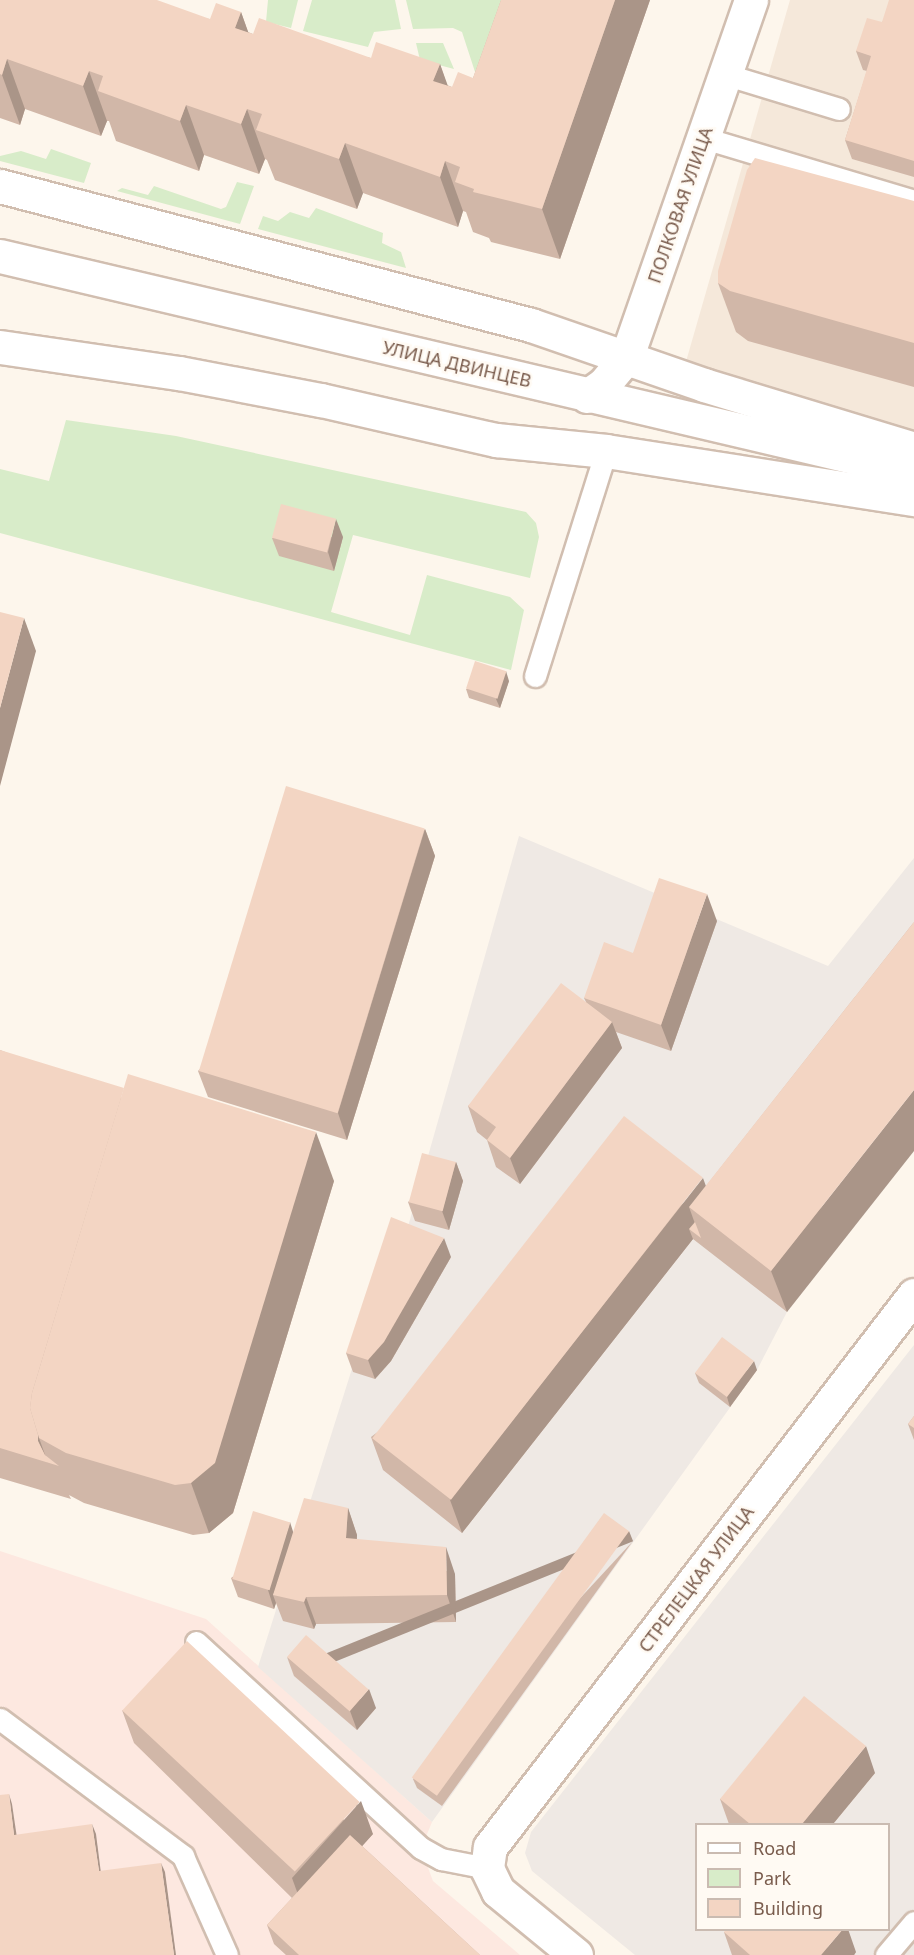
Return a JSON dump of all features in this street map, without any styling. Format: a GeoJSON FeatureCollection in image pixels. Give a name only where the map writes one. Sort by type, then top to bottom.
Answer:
{"type":"FeatureCollection","features":[{"type":"Feature","properties":{"kind":"street","name":"ПОЛКОВАЯ УЛИЦА"},"geometry":{"type":"LineString","coordinates":[[587,396],[603,385],[627,356],[704,138],[724,74],[752,0]]}},
{"type":"Feature","properties":{"kind":"street"},"geometry":{"type":"LineString","coordinates":[[0,186],[531,325],[627,356],[704,385],[914,449]]}},
{"type":"Feature","properties":{"kind":"street","name":"УЛИЦА ДВИНЦЕВ"},"geometry":{"type":"LineString","coordinates":[[0,256],[587,396],[914,471]]}},
{"type":"Feature","properties":{"kind":"street"},"geometry":{"type":"LineString","coordinates":[[0,347],[299,396],[496,440],[606,451],[914,499]]}},
{"type":"Feature","properties":{"kind":"street","name":"СТРЕЛЕЦКАЯ УЛИЦА"},"geometry":{"type":"LineString","coordinates":[[487,1868],[490,1847],[914,1295]]}},
{"type":"Feature","properties":{"kind":"street"},"geometry":{"type":"LineString","coordinates":[[487,1868],[498,1891],[576,1955]]}},
{"type":"Feature","properties":{"kind":"lane"},"geometry":{"type":"LineString","coordinates":[[724,74],[839,109]]}},
{"type":"Feature","properties":{"kind":"lane"},"geometry":{"type":"LineString","coordinates":[[704,138],[914,201]]}},
{"type":"Feature","properties":{"kind":"lane"},"geometry":{"type":"LineString","coordinates":[[535,676],[606,451]]}},
{"type":"Feature","properties":{"kind":"lane"},"geometry":{"type":"LineString","coordinates":[[196,1642],[422,1848],[441,1859],[487,1868]]}},
{"type":"Feature","properties":{"kind":"lane"},"geometry":{"type":"LineString","coordinates":[[0,1719],[183,1856],[227,1955]]}},
{"type":"Feature","properties":{"kind":"lane"},"geometry":{"type":"LineString","coordinates":[[886,1955],[911,1932]]}},
{"type":"Feature","properties":{"kind":"shaded area"},"geometry":{"type":"Polygon","coordinates":[[[790,0],[914,0],[914,433],[683,372],[790,0]]]}},
{"type":"Feature","properties":{"kind":"shaded area"},"geometry":{"type":"Polygon","coordinates":[[[519,836],[828,966],[914,858],[914,1151],[787,1312],[757,1370],[432,1822],[258,1667],[396,1229],[407,1230],[519,836]]]}},
{"type":"Feature","properties":{"kind":"shaded area"},"geometry":{"type":"Polygon","coordinates":[[[914,1345],[914,1955],[635,1955],[532,1871],[525,1853],[531,1832],[914,1345]]]}},
{"type":"Feature","properties":{"kind":"shaded area"},"geometry":{"type":"Polygon","coordinates":[[[0,1551],[206,1619],[432,1822],[421,1849],[433,1881],[520,1955],[0,1955],[0,1551]]]}},
{"type":"Feature","properties":{"kind":"green space"},"geometry":{"type":"Polygon","coordinates":[[[268,0],[298,0],[291,28],[266,22],[268,0]]]}},
{"type":"Feature","properties":{"kind":"green space"},"geometry":{"type":"Polygon","coordinates":[[[312,0],[395,0],[401,29],[374,32],[368,47],[303,31],[312,0]]]}},
{"type":"Feature","properties":{"kind":"green space"},"geometry":{"type":"Polygon","coordinates":[[[406,0],[504,0],[476,75],[462,32],[453,28],[413,29],[406,0]]]}},
{"type":"Feature","properties":{"kind":"green space"},"geometry":{"type":"Polygon","coordinates":[[[416,43],[443,43],[454,69],[420,60],[416,43]]]}},
{"type":"Feature","properties":{"kind":"green space"},"geometry":{"type":"Polygon","coordinates":[[[51,149],[91,163],[84,183],[0,161],[0,156],[21,151],[46,159],[51,149]]]}},
{"type":"Feature","properties":{"kind":"green space"},"geometry":{"type":"Polygon","coordinates":[[[237,182],[254,186],[240,224],[117,191],[122,188],[148,195],[154,186],[221,209],[226,207],[237,182]]]}},
{"type":"Feature","properties":{"kind":"green space"},"geometry":{"type":"Polygon","coordinates":[[[316,208],[383,233],[382,243],[401,252],[406,268],[258,229],[263,216],[278,221],[290,212],[309,218],[316,208]]]}},
{"type":"Feature","properties":{"kind":"green space"},"geometry":{"type":"Polygon","coordinates":[[[66,420],[176,436],[526,512],[536,523],[539,537],[530,578],[353,535],[331,612],[410,635],[427,575],[510,597],[524,610],[511,670],[0,533],[0,469],[49,481],[66,420]]]}},
{"type":"Feature","properties":{"kind":"building"},"geometry":{"type":"Polygon","coordinates":[[[0,0],[157,0],[210,19],[216,3],[241,12],[235,28],[253,34],[259,18],[371,58],[376,42],[440,64],[433,81],[452,87],[458,72],[473,78],[501,0],[615,0],[542,209],[473,192],[474,189],[455,182],[460,167],[445,161],[440,177],[345,143],[339,159],[256,130],[262,114],[247,109],[241,124],[186,105],[180,121],[98,91],[103,76],[89,71],[83,86],[7,59],[2,75],[0,74],[0,0]]]}},
{"type":"Feature","properties":{"kind":"building"},"geometry":{"type":"Polygon","coordinates":[[[889,0],[914,0],[914,161],[845,140],[871,56],[856,51],[867,18],[882,22],[889,0]]]}},
{"type":"Feature","properties":{"kind":"building"},"geometry":{"type":"Polygon","coordinates":[[[755,158],[914,201],[914,343],[730,291],[718,283],[718,271],[747,170],[755,158]]]}},
{"type":"Feature","properties":{"kind":"building"},"geometry":{"type":"Polygon","coordinates":[[[281,504],[336,519],[327,553],[272,538],[281,504]]]}},
{"type":"Feature","properties":{"kind":"building"},"geometry":{"type":"Polygon","coordinates":[[[0,612],[24,618],[0,708],[0,612]]]}},
{"type":"Feature","properties":{"kind":"building"},"geometry":{"type":"Polygon","coordinates":[[[475,661],[506,671],[497,699],[466,689],[475,661]]]}},
{"type":"Feature","properties":{"kind":"building"},"geometry":{"type":"Polygon","coordinates":[[[286,786],[425,828],[338,1113],[199,1071],[286,786]]]}},
{"type":"Feature","properties":{"kind":"building"},"geometry":{"type":"Polygon","coordinates":[[[659,878],[707,894],[661,1025],[584,998],[604,942],[633,953],[659,878]]]}},
{"type":"Feature","properties":{"kind":"building"},"geometry":{"type":"Polygon","coordinates":[[[914,922],[914,1090],[771,1271],[689,1207],[914,922]]]}},
{"type":"Feature","properties":{"kind":"building"},"geometry":{"type":"Polygon","coordinates":[[[561,983],[612,1022],[510,1158],[487,1140],[496,1127],[468,1106],[561,983]]]}},
{"type":"Feature","properties":{"kind":"building"},"geometry":{"type":"Polygon","coordinates":[[[0,1050],[124,1088],[32,1393],[30,1408],[38,1441],[45,1455],[59,1466],[0,1448],[0,1050]]]}},
{"type":"Feature","properties":{"kind":"building"},"geometry":{"type":"Polygon","coordinates":[[[128,1074],[316,1132],[215,1463],[191,1483],[175,1485],[66,1453],[39,1438],[30,1408],[32,1393],[128,1074]]]}},
{"type":"Feature","properties":{"kind":"building"},"geometry":{"type":"Polygon","coordinates":[[[624,1116],[703,1178],[451,1500],[372,1438],[624,1116]]]}},
{"type":"Feature","properties":{"kind":"building"},"geometry":{"type":"Polygon","coordinates":[[[422,1153],[456,1162],[443,1211],[409,1202],[422,1153]]]}},
{"type":"Feature","properties":{"kind":"building"},"geometry":{"type":"Polygon","coordinates":[[[391,1217],[444,1238],[384,1342],[368,1360],[346,1353],[391,1217]]]}},
{"type":"Feature","properties":{"kind":"building"},"geometry":{"type":"Polygon","coordinates":[[[695,1222],[701,1238],[689,1229],[695,1222]]]}},
{"type":"Feature","properties":{"kind":"building"},"geometry":{"type":"Polygon","coordinates":[[[722,1337],[754,1361],[727,1397],[695,1373],[722,1337]]]}},
{"type":"Feature","properties":{"kind":"building"},"geometry":{"type":"Polygon","coordinates":[[[914,1416],[914,1428],[908,1424],[914,1416]]]}},
{"type":"Feature","properties":{"kind":"building"},"geometry":{"type":"Polygon","coordinates":[[[304,1498],[348,1508],[346,1538],[446,1547],[447,1595],[306,1597],[304,1602],[273,1595],[304,1498]]]}},
{"type":"Feature","properties":{"kind":"building"},"geometry":{"type":"Polygon","coordinates":[[[253,1511],[290,1522],[270,1590],[232,1579],[253,1511]]]}},
{"type":"Feature","properties":{"kind":"building"},"geometry":{"type":"Polygon","coordinates":[[[604,1513],[629,1531],[437,1796],[412,1778],[604,1513]]]}},
{"type":"Feature","properties":{"kind":"building"},"geometry":{"type":"Polygon","coordinates":[[[306,1635],[369,1689],[350,1711],[287,1657],[306,1635]]]}},
{"type":"Feature","properties":{"kind":"building"},"geometry":{"type":"Polygon","coordinates":[[[187,1641],[360,1802],[295,1871],[122,1710],[187,1641]]]}},
{"type":"Feature","properties":{"kind":"building"},"geometry":{"type":"Polygon","coordinates":[[[804,1696],[866,1746],[803,1823],[749,1823],[720,1799],[804,1696]]]}},
{"type":"Feature","properties":{"kind":"building"},"geometry":{"type":"Polygon","coordinates":[[[9,1794],[14,1835],[92,1824],[99,1871],[161,1863],[174,1955],[0,1955],[0,1795],[9,1794]]]}},
{"type":"Feature","properties":{"kind":"building"},"geometry":{"type":"Polygon","coordinates":[[[350,1835],[480,1955],[299,1955],[267,1925],[350,1835]]]}},
{"type":"Feature","properties":{"kind":"building"},"geometry":{"type":"Polygon","coordinates":[[[841,1931],[821,1955],[750,1955],[724,1932],[841,1931]]]}}]}
